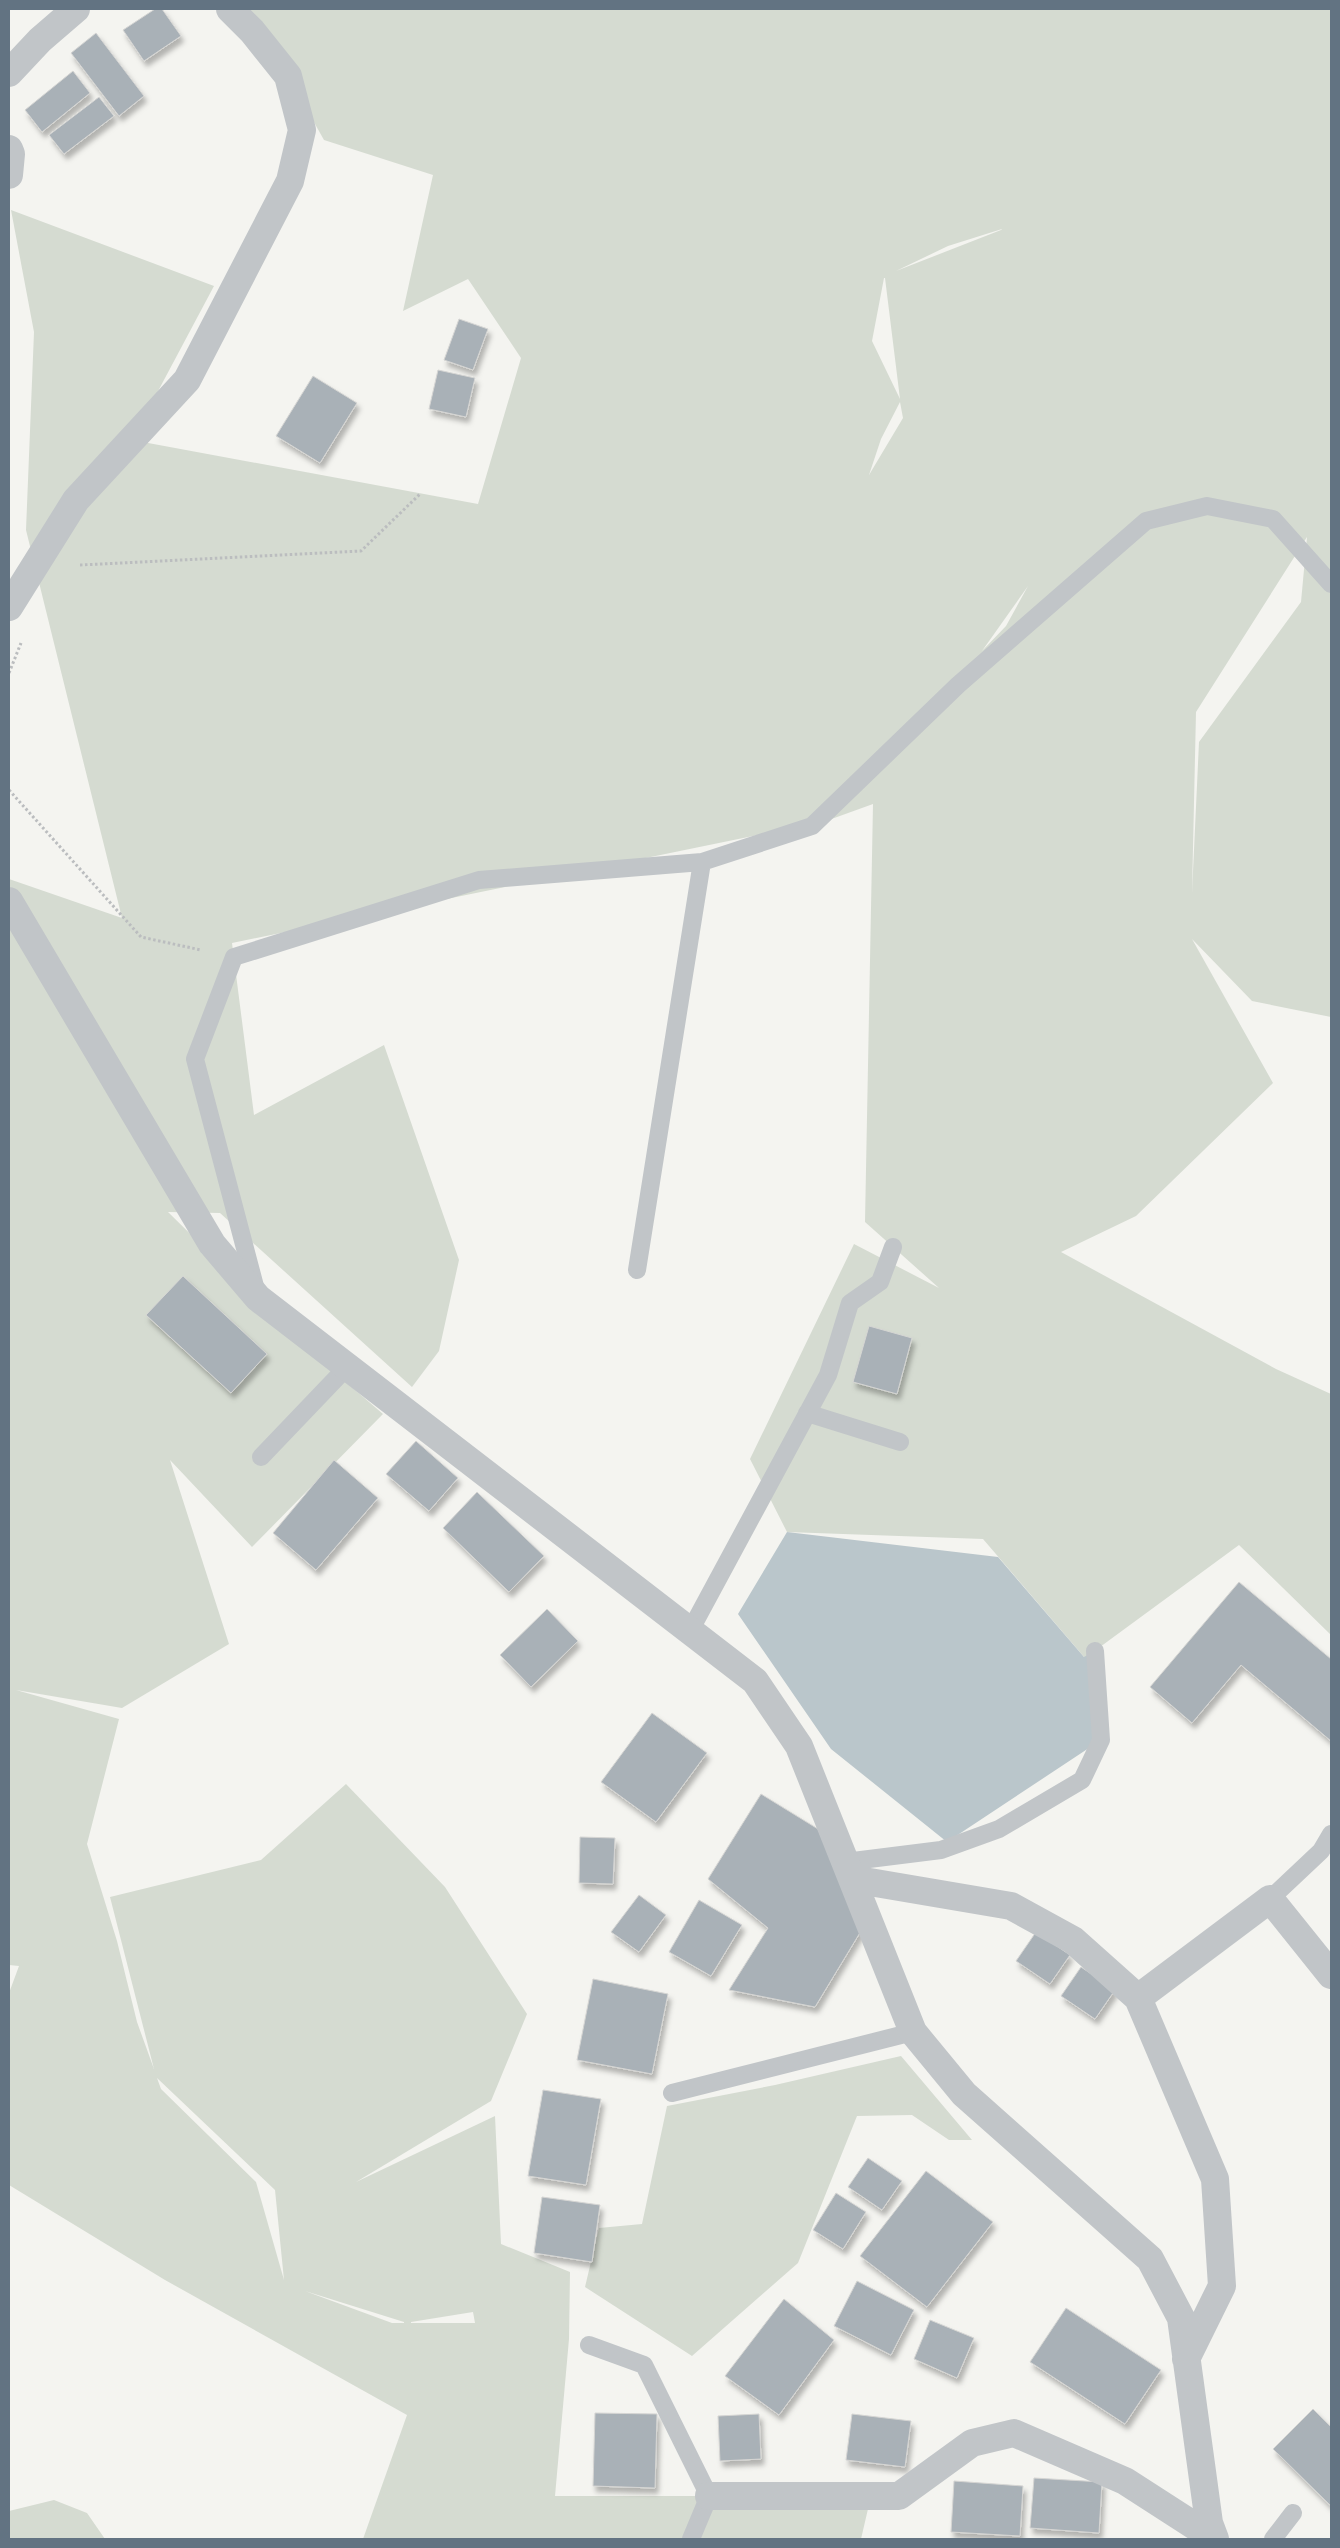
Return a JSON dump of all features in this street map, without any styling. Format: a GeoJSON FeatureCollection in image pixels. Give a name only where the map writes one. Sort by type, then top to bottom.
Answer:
{"type":"FeatureCollection","features":[{"type":"Feature","properties":{"kind":"street"},"geometry":{"type":"LineString","coordinates":[[9,73],[40,40],[76,9]]}},
{"type":"Feature","properties":{"kind":"street"},"geometry":{"type":"LineString","coordinates":[[9,607],[76,500],[187,380],[290,181],[302,130],[288,76],[252,31],[230,9]]}},
{"type":"Feature","properties":{"kind":"street"},"geometry":{"type":"LineString","coordinates":[[9,149],[11,154],[9,175]]}},
{"type":"Feature","properties":{"kind":"street"},"geometry":{"type":"LineString","coordinates":[[9,901],[212,1244],[258,1298],[755,1681],[761,1689],[799,1746],[913,2032],[964,2094],[1150,2259],[1181,2318],[1207,2514],[1215,2539]]}},
{"type":"Feature","properties":{"kind":"street"},"geometry":{"type":"LineString","coordinates":[[848,1870],[1011,1906],[1073,1940],[1138,1998],[1215,2179],[1222,2286],[1186,2360]]}},
{"type":"Feature","properties":{"kind":"street"},"geometry":{"type":"LineString","coordinates":[[1138,1998],[1270,1899],[1331,1975]]}},
{"type":"Feature","properties":{"kind":"street"},"geometry":{"type":"LineString","coordinates":[[709,2496],[899,2496],[972,2443],[1014,2433],[1125,2481],[1215,2539]]}},
{"type":"Feature","properties":{"kind":"lane"},"geometry":{"type":"LineString","coordinates":[[258,1298],[195,1059],[234,957],[479,880],[702,862],[812,826],[958,685],[1146,521],[1207,506],[1273,520],[1331,584]]}},
{"type":"Feature","properties":{"kind":"lane"},"geometry":{"type":"LineString","coordinates":[[637,1270],[702,862]]}},
{"type":"Feature","properties":{"kind":"lane"},"geometry":{"type":"LineString","coordinates":[[690,1631],[828,1375],[850,1303],[880,1282],[893,1247]]}},
{"type":"Feature","properties":{"kind":"lane"},"geometry":{"type":"LineString","coordinates":[[261,1457],[347,1366]]}},
{"type":"Feature","properties":{"kind":"lane"},"geometry":{"type":"LineString","coordinates":[[807,1413],[900,1442]]}},
{"type":"Feature","properties":{"kind":"lane"},"geometry":{"type":"LineString","coordinates":[[848,1870],[941,1850],[999,1829],[1082,1780],[1101,1740],[1094,1651]]}},
{"type":"Feature","properties":{"kind":"lane"},"geometry":{"type":"LineString","coordinates":[[1270,1899],[1321,1850],[1331,1834]]}},
{"type":"Feature","properties":{"kind":"lane"},"geometry":{"type":"LineString","coordinates":[[672,2093],[913,2032]]}},
{"type":"Feature","properties":{"kind":"lane"},"geometry":{"type":"LineString","coordinates":[[590,2345],[644,2365],[709,2496],[692,2539]]}},
{"type":"Feature","properties":{"kind":"lane"},"geometry":{"type":"LineString","coordinates":[[1273,2539],[1293,2514]]}},
{"type":"Feature","properties":{"kind":"path"},"geometry":{"type":"LineString","coordinates":[[74,566],[361,551],[420,494]]}},
{"type":"Feature","properties":{"kind":"path"},"geometry":{"type":"LineString","coordinates":[[9,790],[141,937],[234,957]]}},
{"type":"Feature","properties":{"kind":"shaded area"},"geometry":{"type":"Polygon","coordinates":[[[228,9],[1331,9],[1331,1017],[1252,1001],[1192,939],[1273,1083],[1136,1216],[1061,1252],[1276,1369],[1331,1394],[1331,1635],[1239,1545],[1085,1658],[983,1539],[787,1532],[750,1459],[854,1244],[939,1288],[865,1222],[873,804],[826,821],[232,943],[254,1115],[384,1045],[459,1260],[439,1351],[412,1387],[220,1213],[168,1212],[305,1347],[383,1414],[252,1547],[170,1460],[229,1644],[122,1708],[16,1690],[119,1719],[87,1844],[117,1941],[137,2022],[154,2069],[110,1897],[261,1860],[346,1784],[445,1887],[527,2014],[491,2101],[356,2182],[495,2116],[501,2244],[570,2272],[569,2339],[555,2496],[871,2496],[861,2539],[363,2539],[407,2415],[165,2280],[9,2185],[9,1993],[19,1966],[9,1965],[9,879],[122,918],[26,530],[34,332],[11,210],[214,286],[132,440],[478,504],[521,358],[468,279],[403,311],[433,175],[324,140],[288,76],[228,9]],[[1002,229],[948,246],[896,271],[1001,230],[1002,229]],[[884,278],[872,341],[900,399],[885,278],[884,278]],[[900,402],[881,439],[869,475],[903,418],[900,402]],[[1307,537],[1196,712],[1192,893],[1199,742],[1301,602],[1307,537]],[[1028,586],[982,651],[1006,626],[1028,586]],[[157,2078],[161,2089],[256,2182],[284,2280],[275,2190],[157,2078]],[[305,2291],[392,2323],[404,2322],[305,2291]],[[473,2312],[411,2323],[475,2323],[473,2312]]]}},
{"type":"Feature","properties":{"kind":"shaded area"},"geometry":{"type":"Polygon","coordinates":[[[787,1532],[998,1557],[1084,1657],[1095,1651],[1101,1740],[947,1842],[831,1749],[738,1614],[787,1532]]]}},
{"type":"Feature","properties":{"kind":"shaded area"},"geometry":{"type":"Polygon","coordinates":[[[901,2056],[972,2140],[949,2140],[912,2115],[857,2116],[798,2263],[692,2356],[585,2287],[599,2228],[642,2224],[667,2106],[775,2085],[901,2056]]]}},
{"type":"Feature","properties":{"kind":"shaded area"},"geometry":{"type":"Polygon","coordinates":[[[54,2500],[87,2513],[105,2539],[9,2539],[9,2511],[54,2500]]]}},
{"type":"Feature","properties":{"kind":"building"},"geometry":{"type":"Polygon","coordinates":[[[155,9],[162,9],[181,36],[144,61],[123,30],[155,9]]]}},
{"type":"Feature","properties":{"kind":"building"},"geometry":{"type":"Polygon","coordinates":[[[96,33],[144,96],[119,116],[71,53],[96,33]]]}},
{"type":"Feature","properties":{"kind":"building"},"geometry":{"type":"Polygon","coordinates":[[[73,71],[90,93],[42,132],[25,110],[73,71]]]}},
{"type":"Feature","properties":{"kind":"building"},"geometry":{"type":"Polygon","coordinates":[[[99,97],[114,116],[64,154],[49,135],[99,97]]]}},
{"type":"Feature","properties":{"kind":"building"},"geometry":{"type":"Polygon","coordinates":[[[459,319],[488,329],[473,370],[444,360],[459,319]]]}},
{"type":"Feature","properties":{"kind":"building"},"geometry":{"type":"Polygon","coordinates":[[[438,370],[475,378],[466,417],[429,409],[438,370]]]}},
{"type":"Feature","properties":{"kind":"building"},"geometry":{"type":"Polygon","coordinates":[[[313,376],[357,403],[320,463],[276,436],[313,376]]]}},
{"type":"Feature","properties":{"kind":"building"},"geometry":{"type":"Polygon","coordinates":[[[183,1276],[267,1354],[231,1393],[146,1315],[183,1276]]]}},
{"type":"Feature","properties":{"kind":"building"},"geometry":{"type":"Polygon","coordinates":[[[869,1326],[912,1338],[897,1394],[853,1382],[869,1326]]]}},
{"type":"Feature","properties":{"kind":"building"},"geometry":{"type":"Polygon","coordinates":[[[416,1441],[458,1478],[429,1511],[386,1474],[416,1441]]]}},
{"type":"Feature","properties":{"kind":"building"},"geometry":{"type":"Polygon","coordinates":[[[334,1460],[378,1498],[316,1570],[273,1533],[334,1460]]]}},
{"type":"Feature","properties":{"kind":"building"},"geometry":{"type":"Polygon","coordinates":[[[477,1492],[544,1556],[509,1592],[443,1528],[477,1492]]]}},
{"type":"Feature","properties":{"kind":"building"},"geometry":{"type":"Polygon","coordinates":[[[1239,1582],[1331,1659],[1331,1741],[1241,1665],[1192,1723],[1150,1687],[1239,1582]]]}},
{"type":"Feature","properties":{"kind":"building"},"geometry":{"type":"Polygon","coordinates":[[[547,1609],[578,1641],[531,1687],[500,1655],[547,1609]]]}},
{"type":"Feature","properties":{"kind":"building"},"geometry":{"type":"Polygon","coordinates":[[[652,1713],[707,1753],[656,1822],[601,1782],[652,1713]]]}},
{"type":"Feature","properties":{"kind":"building"},"geometry":{"type":"Polygon","coordinates":[[[761,1794],[818,1829],[861,1931],[815,2007],[729,1990],[768,1928],[708,1879],[761,1794]]]}},
{"type":"Feature","properties":{"kind":"building"},"geometry":{"type":"Polygon","coordinates":[[[580,1837],[615,1838],[613,1884],[579,1883],[580,1837]]]}},
{"type":"Feature","properties":{"kind":"building"},"geometry":{"type":"Polygon","coordinates":[[[639,1895],[666,1915],[639,1952],[611,1932],[639,1895]]]}},
{"type":"Feature","properties":{"kind":"building"},"geometry":{"type":"Polygon","coordinates":[[[699,1900],[742,1925],[711,1976],[669,1952],[699,1900]]]}},
{"type":"Feature","properties":{"kind":"building"},"geometry":{"type":"Polygon","coordinates":[[[1036,1932],[1070,1955],[1050,1984],[1016,1961],[1036,1932]]]}},
{"type":"Feature","properties":{"kind":"building"},"geometry":{"type":"Polygon","coordinates":[[[1081,1967],[1115,1990],[1095,2019],[1061,1996],[1081,1967]]]}},
{"type":"Feature","properties":{"kind":"building"},"geometry":{"type":"Polygon","coordinates":[[[593,1979],[668,1994],[652,2074],[577,2060],[593,1979]]]}},
{"type":"Feature","properties":{"kind":"building"},"geometry":{"type":"Polygon","coordinates":[[[543,2090],[601,2099],[586,2185],[528,2176],[543,2090]]]}},
{"type":"Feature","properties":{"kind":"building"},"geometry":{"type":"Polygon","coordinates":[[[868,2158],[902,2181],[882,2210],[848,2187],[868,2158]]]}},
{"type":"Feature","properties":{"kind":"building"},"geometry":{"type":"Polygon","coordinates":[[[926,2171],[993,2222],[927,2307],[860,2256],[926,2171]]]}},
{"type":"Feature","properties":{"kind":"building"},"geometry":{"type":"Polygon","coordinates":[[[836,2193],[866,2212],[843,2249],[813,2230],[836,2193]]]}},
{"type":"Feature","properties":{"kind":"building"},"geometry":{"type":"Polygon","coordinates":[[[542,2197],[600,2205],[592,2262],[534,2253],[542,2197]]]}},
{"type":"Feature","properties":{"kind":"building"},"geometry":{"type":"Polygon","coordinates":[[[857,2281],[914,2310],[891,2355],[834,2326],[857,2281]]]}},
{"type":"Feature","properties":{"kind":"building"},"geometry":{"type":"Polygon","coordinates":[[[784,2299],[834,2340],[779,2415],[725,2376],[784,2299]]]}},
{"type":"Feature","properties":{"kind":"building"},"geometry":{"type":"Polygon","coordinates":[[[1066,2308],[1161,2370],[1125,2424],[1030,2362],[1066,2308]]]}},
{"type":"Feature","properties":{"kind":"building"},"geometry":{"type":"Polygon","coordinates":[[[930,2320],[974,2338],[957,2378],[914,2359],[930,2320]]]}},
{"type":"Feature","properties":{"kind":"building"},"geometry":{"type":"Polygon","coordinates":[[[1313,2409],[1331,2427],[1331,2506],[1273,2449],[1313,2409]]]}},
{"type":"Feature","properties":{"kind":"building"},"geometry":{"type":"Polygon","coordinates":[[[595,2413],[657,2414],[655,2488],[593,2486],[595,2413]]]}},
{"type":"Feature","properties":{"kind":"building"},"geometry":{"type":"Polygon","coordinates":[[[759,2414],[761,2459],[720,2461],[718,2416],[759,2414]]]}},
{"type":"Feature","properties":{"kind":"building"},"geometry":{"type":"Polygon","coordinates":[[[852,2414],[911,2421],[905,2467],[846,2460],[852,2414]]]}},
{"type":"Feature","properties":{"kind":"building"},"geometry":{"type":"Polygon","coordinates":[[[1034,2478],[1102,2482],[1099,2533],[1030,2528],[1034,2478]]]}},
{"type":"Feature","properties":{"kind":"building"},"geometry":{"type":"Polygon","coordinates":[[[954,2481],[1023,2486],[1020,2536],[951,2532],[954,2481]]]}}]}
